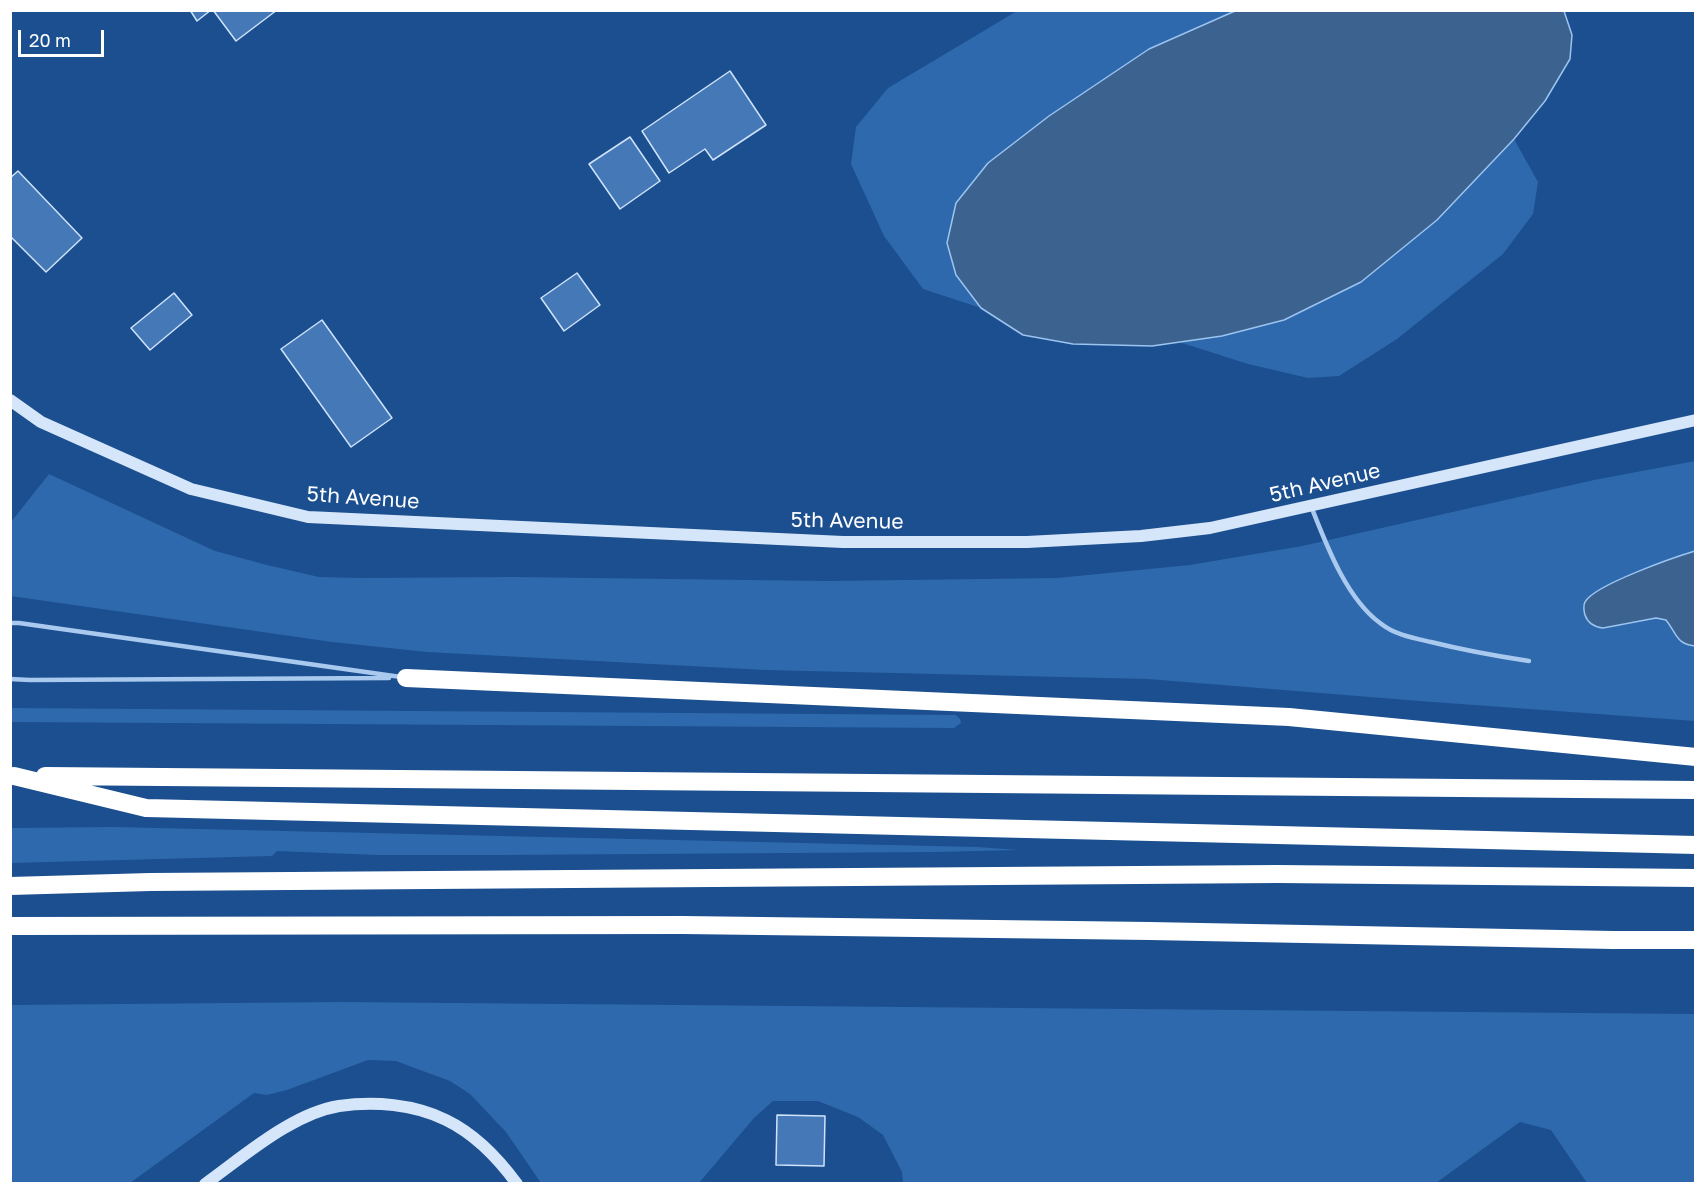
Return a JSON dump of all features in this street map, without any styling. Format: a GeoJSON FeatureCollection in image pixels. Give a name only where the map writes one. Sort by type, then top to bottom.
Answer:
{"type":"FeatureCollection","features":[{"type":"Feature","properties":{"kind":"highway"},"geometry":{"type":"LineString","coordinates":[[406,678],[1289,717],[1695,757]]}},
{"type":"Feature","properties":{"kind":"highway"},"geometry":{"type":"LineString","coordinates":[[12,776],[1695,790]]}},
{"type":"Feature","properties":{"kind":"highway"},"geometry":{"type":"LineString","coordinates":[[12,776],[146,808],[1695,845]]}},
{"type":"Feature","properties":{"kind":"highway"},"geometry":{"type":"LineString","coordinates":[[10,886],[174,882],[1278,874],[1695,878]]}},
{"type":"Feature","properties":{"kind":"highway"},"geometry":{"type":"LineString","coordinates":[[10,926],[683,925],[1695,940]]}},
{"type":"Feature","properties":{"kind":"street","name":"5th Avenue"},"geometry":{"type":"LineString","coordinates":[[10,400],[41,422],[191,489],[308,517],[843,542],[1028,542],[1141,536],[1199,529],[1695,420]]}},
{"type":"Feature","properties":{"kind":"street"},"geometry":{"type":"LineString","coordinates":[[205,1184],[284,1128],[310,1115],[337,1106],[394,1104],[447,1120],[475,1139],[494,1156],[517,1184]]}},
{"type":"Feature","properties":{"kind":"lane"},"geometry":{"type":"LineString","coordinates":[[1311,506],[1339,572],[1356,597],[1379,623],[1404,636],[1473,653],[1529,661]]}},
{"type":"Feature","properties":{"kind":"lane"},"geometry":{"type":"LineString","coordinates":[[10,623],[19,622],[406,678]]}},
{"type":"Feature","properties":{"kind":"lane"},"geometry":{"type":"LineString","coordinates":[[10,679],[406,678]]}},
{"type":"Feature","properties":{"kind":"shaded area"},"geometry":{"type":"Polygon","coordinates":[[[1017,11],[1235,11],[1149,49],[1049,116],[956,275],[981,308],[923,289],[884,236],[851,164],[856,127],[888,88],[1017,11]]]}},
{"type":"Feature","properties":{"kind":"shaded area"},"geometry":{"type":"Polygon","coordinates":[[[1235,11],[1564,11],[1572,35],[1570,59],[1545,101],[1514,139],[1437,220],[1361,282],[1284,320],[1222,336],[1152,346],[1073,344],[1023,335],[981,308],[956,275],[947,243],[956,203],[988,163],[1049,116],[1149,49],[1235,11]]]}},
{"type":"Feature","properties":{"kind":"shaded area"},"geometry":{"type":"Polygon","coordinates":[[[1514,139],[1538,182],[1533,214],[1503,254],[1397,339],[1339,376],[1308,378],[1248,364],[1179,342],[1222,336],[1437,220],[1514,139]]]}},
{"type":"Feature","properties":{"kind":"shaded area"},"geometry":{"type":"Polygon","coordinates":[[[1695,461],[1695,721],[1148,679],[765,670],[427,652],[332,642],[11,596],[11,522],[49,474],[215,551],[319,577],[828,581],[1057,578],[1190,565],[1302,546],[1594,480],[1695,461]]]}},
{"type":"Feature","properties":{"kind":"shaded area"},"geometry":{"type":"Polygon","coordinates":[[[1695,551],[1695,646],[1680,641],[1666,620],[1656,618],[1603,628],[1597,627],[1586,618],[1584,605],[1591,595],[1636,572],[1695,551]]]}},
{"type":"Feature","properties":{"kind":"shaded area"},"geometry":{"type":"Polygon","coordinates":[[[11,708],[956,715],[961,723],[954,728],[11,722],[11,708]]]}},
{"type":"Feature","properties":{"kind":"shaded area"},"geometry":{"type":"Polygon","coordinates":[[[113,827],[977,847],[1019,850],[501,855],[377,855],[277,851],[272,856],[11,863],[11,828],[113,827]]]}},
{"type":"Feature","properties":{"kind":"shaded area"},"geometry":{"type":"Polygon","coordinates":[[[341,1002],[1695,1014],[1695,1183],[1587,1183],[1551,1130],[1520,1122],[1436,1183],[903,1183],[902,1172],[883,1135],[858,1117],[818,1101],[773,1101],[754,1118],[699,1183],[541,1183],[506,1132],[470,1094],[450,1081],[396,1061],[368,1060],[287,1090],[267,1095],[254,1093],[130,1183],[11,1183],[11,1005],[341,1002]]]}},
{"type":"Feature","properties":{"kind":"building"},"geometry":{"type":"Polygon","coordinates":[[[190,10],[211,10],[197,21],[190,10]]]}},
{"type":"Feature","properties":{"kind":"building"},"geometry":{"type":"Polygon","coordinates":[[[213,10],[277,10],[236,41],[213,10]]]}},
{"type":"Feature","properties":{"kind":"building"},"geometry":{"type":"Polygon","coordinates":[[[730,71],[766,125],[713,160],[705,149],[669,173],[642,131],[730,71]]]}},
{"type":"Feature","properties":{"kind":"building"},"geometry":{"type":"Polygon","coordinates":[[[630,137],[660,181],[620,209],[589,164],[630,137]]]}},
{"type":"Feature","properties":{"kind":"building"},"geometry":{"type":"Polygon","coordinates":[[[18,171],[82,238],[46,272],[10,236],[10,178],[18,171]]]}},
{"type":"Feature","properties":{"kind":"building"},"geometry":{"type":"Polygon","coordinates":[[[577,273],[600,305],[564,331],[541,298],[577,273]]]}},
{"type":"Feature","properties":{"kind":"building"},"geometry":{"type":"Polygon","coordinates":[[[174,293],[192,315],[150,350],[131,328],[174,293]]]}},
{"type":"Feature","properties":{"kind":"building"},"geometry":{"type":"Polygon","coordinates":[[[322,320],[392,418],[351,447],[281,349],[322,320]]]}},
{"type":"Feature","properties":{"kind":"building"},"geometry":{"type":"Polygon","coordinates":[[[777,1115],[825,1116],[824,1166],[776,1165],[777,1115]]]}}]}
